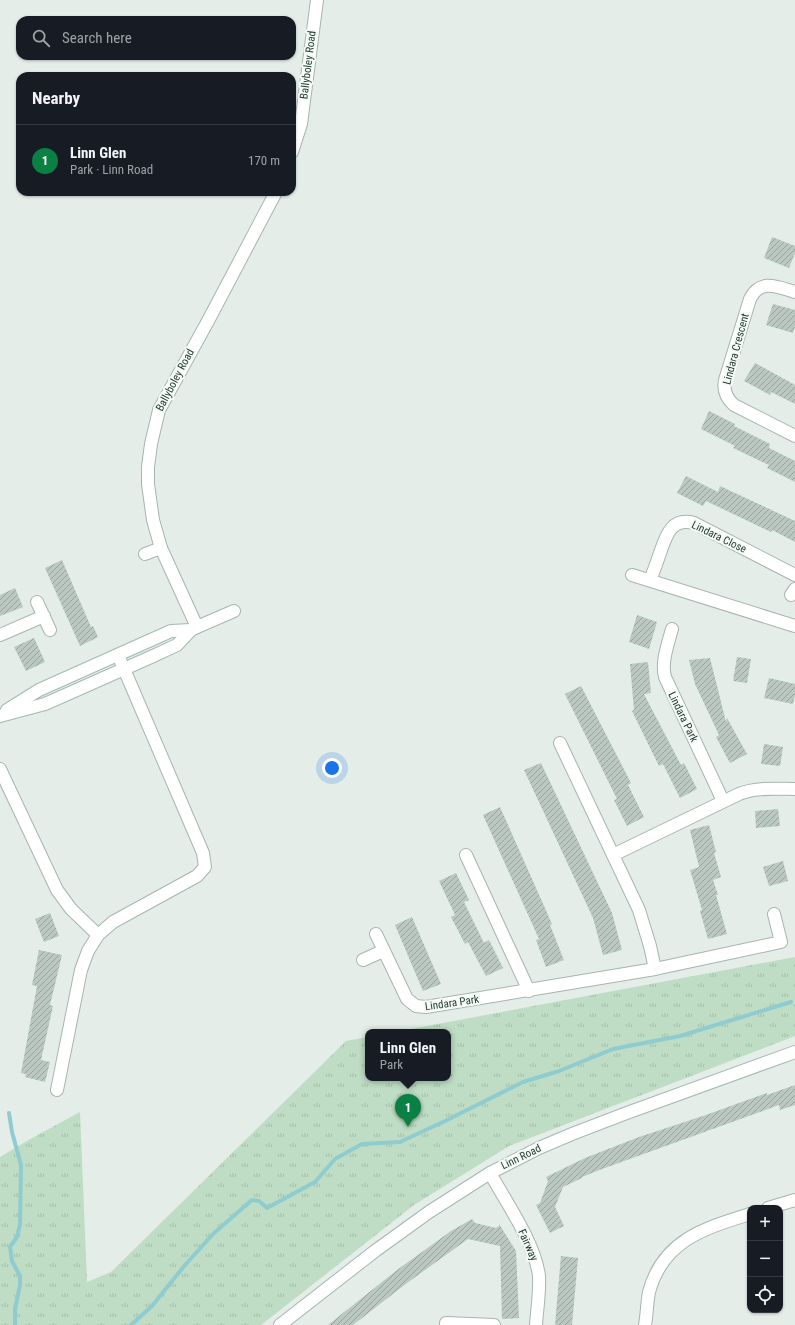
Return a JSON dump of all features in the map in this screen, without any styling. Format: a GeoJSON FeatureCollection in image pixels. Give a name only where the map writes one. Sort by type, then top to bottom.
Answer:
{"type":"FeatureCollection","features":[{"type":"Feature","properties":{"kind":"street","name":"Ballyboley Road"},"geometry":{"type":"LineString","coordinates":[[296,140],[301,124],[317,0]]}},
{"type":"Feature","properties":{"kind":"street","name":"Ballyboley Road"},"geometry":{"type":"LineString","coordinates":[[194,628],[161,548],[153,520],[148,484],[148,467],[151,444],[158,410],[208,321],[274,196]]}},
{"type":"Feature","properties":{"kind":"street","name":"Lindara Crescent"},"geometry":{"type":"LineString","coordinates":[[795,292],[770,285],[760,288],[753,293],[724,388],[728,398],[734,405],[795,436]]}},
{"type":"Feature","properties":{"kind":"street","name":"Lindara Close"},"geometry":{"type":"LineString","coordinates":[[650,580],[668,532],[675,526],[685,522],[694,523],[795,575]]}},
{"type":"Feature","properties":{"kind":"street"},"geometry":{"type":"LineString","coordinates":[[145,554],[161,548]]}},
{"type":"Feature","properties":{"kind":"street"},"geometry":{"type":"LineString","coordinates":[[632,575],[795,626]]}},
{"type":"Feature","properties":{"kind":"street"},"geometry":{"type":"LineString","coordinates":[[38,602],[50,630]]}},
{"type":"Feature","properties":{"kind":"street"},"geometry":{"type":"LineString","coordinates":[[0,715],[39,690],[171,631],[194,628],[234,611]]}},
{"type":"Feature","properties":{"kind":"street"},"geometry":{"type":"LineString","coordinates":[[0,635],[44,616]]}},
{"type":"Feature","properties":{"kind":"street"},"geometry":{"type":"LineString","coordinates":[[0,715],[45,704],[124,669],[177,645],[194,628]]}},
{"type":"Feature","properties":{"kind":"street","name":"Lindara Park"},"geometry":{"type":"LineString","coordinates":[[672,629],[664,661],[665,677],[723,800]]}},
{"type":"Feature","properties":{"kind":"street"},"geometry":{"type":"LineString","coordinates":[[57,1090],[81,970],[88,951],[98,935],[113,922],[197,876],[205,867],[203,853],[118,655]]}},
{"type":"Feature","properties":{"kind":"street"},"geometry":{"type":"LineString","coordinates":[[560,743],[642,918],[655,969]]}},
{"type":"Feature","properties":{"kind":"street"},"geometry":{"type":"LineString","coordinates":[[0,769],[57,890],[71,909],[98,935]]}},
{"type":"Feature","properties":{"kind":"street"},"geometry":{"type":"LineString","coordinates":[[613,855],[723,800],[746,791],[760,789],[795,789]]}},
{"type":"Feature","properties":{"kind":"street"},"geometry":{"type":"LineString","coordinates":[[466,856],[529,991]]}},
{"type":"Feature","properties":{"kind":"street","name":"Lindara Park"},"geometry":{"type":"LineString","coordinates":[[376,934],[407,999],[416,1006],[426,1007],[655,969],[780,942],[774,914]]}},
{"type":"Feature","properties":{"kind":"street"},"geometry":{"type":"LineString","coordinates":[[362,960],[383,951]]}},
{"type":"Feature","properties":{"kind":"street","name":"Linn Road"},"geometry":{"type":"LineString","coordinates":[[280,1325],[375,1251],[423,1216],[490,1173],[539,1148],[572,1134],[795,1052]]}},
{"type":"Feature","properties":{"kind":"street","name":"Fairway"},"geometry":{"type":"LineString","coordinates":[[490,1173],[523,1232],[535,1259],[539,1277],[536,1325]]}},
{"type":"Feature","properties":{"kind":"street"},"geometry":{"type":"LineString","coordinates":[[778,1205],[795,1200]]}},
{"type":"Feature","properties":{"kind":"street"},"geometry":{"type":"LineString","coordinates":[[645,1325],[649,1293],[653,1279],[661,1263],[673,1250],[700,1231],[747,1215]]}},
{"type":"Feature","properties":{"kind":"street"},"geometry":{"type":"LineString","coordinates":[[446,1323],[494,1325]]}},
{"type":"Feature","properties":{"kind":"green space"},"geometry":{"type":"Polygon","coordinates":[[[795,957],[795,1036],[509,1146],[414,1205],[261,1325],[0,1325],[0,1157],[80,1112],[87,1282],[111,1272],[346,1041],[365,1038],[365,1081],[451,1081],[451,1029],[411,1029],[795,957]]]}},
{"type":"Feature","properties":{"kind":"building"},"geometry":{"type":"Polygon","coordinates":[[[772,237],[795,246],[795,253],[789,268],[764,258],[772,237]]]}},
{"type":"Feature","properties":{"kind":"building"},"geometry":{"type":"Polygon","coordinates":[[[773,304],[795,310],[795,327],[793,333],[766,325],[773,304]]]}},
{"type":"Feature","properties":{"kind":"building"},"geometry":{"type":"Polygon","coordinates":[[[755,363],[795,385],[795,404],[771,392],[770,395],[744,381],[755,363]]]}},
{"type":"Feature","properties":{"kind":"building"},"geometry":{"type":"Polygon","coordinates":[[[709,411],[735,424],[734,426],[770,444],[769,448],[795,461],[795,482],[767,468],[769,465],[733,448],[735,446],[701,429],[709,411]]]}},
{"type":"Feature","properties":{"kind":"building"},"geometry":{"type":"Polygon","coordinates":[[[686,476],[718,492],[720,486],[795,521],[795,542],[772,530],[771,532],[706,501],[703,506],[677,493],[686,476]]]}},
{"type":"Feature","properties":{"kind":"building"},"geometry":{"type":"Polygon","coordinates":[[[62,560],[91,627],[93,626],[98,637],[80,646],[45,568],[62,560]]]}},
{"type":"Feature","properties":{"kind":"building"},"geometry":{"type":"Polygon","coordinates":[[[15,588],[23,607],[0,616],[0,595],[15,588]]]}},
{"type":"Feature","properties":{"kind":"building"},"geometry":{"type":"Polygon","coordinates":[[[637,615],[657,622],[649,649],[629,642],[637,615]]]}},
{"type":"Feature","properties":{"kind":"building"},"geometry":{"type":"Polygon","coordinates":[[[34,638],[45,662],[26,671],[14,647],[34,638]]]}},
{"type":"Feature","properties":{"kind":"building"},"geometry":{"type":"Polygon","coordinates":[[[737,657],[751,659],[747,683],[733,681],[737,657]]]}},
{"type":"Feature","properties":{"kind":"building"},"geometry":{"type":"Polygon","coordinates":[[[710,658],[726,722],[727,718],[747,754],[730,763],[716,737],[719,735],[695,684],[689,660],[710,658]]]}},
{"type":"Feature","properties":{"kind":"building"},"geometry":{"type":"Polygon","coordinates":[[[648,662],[651,693],[644,694],[681,765],[684,763],[697,789],[680,798],[663,764],[659,766],[632,711],[634,710],[630,664],[648,662]]]}},
{"type":"Feature","properties":{"kind":"building"},"geometry":{"type":"Polygon","coordinates":[[[769,678],[795,684],[793,704],[764,698],[769,678]]]}},
{"type":"Feature","properties":{"kind":"building"},"geometry":{"type":"Polygon","coordinates":[[[581,686],[631,783],[628,785],[644,817],[627,826],[614,800],[617,799],[565,694],[581,686]]]}},
{"type":"Feature","properties":{"kind":"building"},"geometry":{"type":"Polygon","coordinates":[[[764,744],[783,747],[780,766],[761,764],[764,744]]]}},
{"type":"Feature","properties":{"kind":"building"},"geometry":{"type":"Polygon","coordinates":[[[541,763],[612,913],[622,950],[603,955],[593,918],[524,770],[541,763]]]}},
{"type":"Feature","properties":{"kind":"building"},"geometry":{"type":"Polygon","coordinates":[[[500,807],[552,924],[550,925],[564,960],[546,967],[536,940],[539,939],[483,815],[500,807]]]}},
{"type":"Feature","properties":{"kind":"building"},"geometry":{"type":"Polygon","coordinates":[[[778,809],[780,826],[756,828],[755,811],[778,809]]]}},
{"type":"Feature","properties":{"kind":"building"},"geometry":{"type":"Polygon","coordinates":[[[709,825],[716,852],[714,853],[721,877],[713,880],[727,934],[708,939],[700,911],[702,910],[690,870],[699,867],[690,830],[709,825]]]}},
{"type":"Feature","properties":{"kind":"building"},"geometry":{"type":"Polygon","coordinates":[[[783,861],[788,881],[769,886],[763,867],[783,861]]]}},
{"type":"Feature","properties":{"kind":"building"},"geometry":{"type":"Polygon","coordinates":[[[456,873],[469,900],[464,902],[484,943],[489,940],[503,968],[486,976],[468,942],[465,944],[451,917],[455,915],[439,881],[456,873]]]}},
{"type":"Feature","properties":{"kind":"building"},"geometry":{"type":"Polygon","coordinates":[[[50,913],[59,936],[44,942],[35,919],[50,913]]]}},
{"type":"Feature","properties":{"kind":"building"},"geometry":{"type":"Polygon","coordinates":[[[412,917],[441,984],[423,991],[395,925],[412,917]]]}},
{"type":"Feature","properties":{"kind":"building"},"geometry":{"type":"Polygon","coordinates":[[[39,950],[62,955],[50,1005],[53,1006],[41,1060],[50,1062],[45,1082],[25,1077],[26,1074],[21,1073],[37,986],[32,985],[39,950]]]}},
{"type":"Feature","properties":{"kind":"building"},"geometry":{"type":"Polygon","coordinates":[[[795,1085],[795,1105],[780,1110],[779,1105],[602,1169],[563,1187],[555,1207],[564,1226],[550,1233],[536,1205],[540,1203],[548,1181],[546,1177],[585,1158],[639,1137],[767,1093],[767,1095],[795,1085]]]}},
{"type":"Feature","properties":{"kind":"building"},"geometry":{"type":"Polygon","coordinates":[[[472,1219],[475,1223],[496,1228],[499,1224],[516,1251],[519,1318],[502,1319],[500,1246],[468,1239],[407,1283],[353,1325],[328,1325],[397,1270],[451,1231],[472,1219]]]}},
{"type":"Feature","properties":{"kind":"building"},"geometry":{"type":"Polygon","coordinates":[[[561,1256],[578,1258],[572,1325],[555,1325],[561,1256]]]}},
{"type":"Feature","properties":{"kind":"waterway"},"geometry":{"type":"LineString","coordinates":[[131,1325],[152,1306],[185,1265],[214,1233],[252,1200],[259,1201],[267,1208],[315,1182],[335,1159],[362,1144],[400,1142],[523,1082],[559,1071],[613,1049],[680,1036],[791,1002]]}},
{"type":"Feature","properties":{"kind":"waterway"},"geometry":{"type":"LineString","coordinates":[[9,1113],[12,1132],[21,1165],[20,1224],[17,1237],[10,1247],[12,1261],[20,1276],[20,1285],[15,1309],[15,1325]]}},
{"type":"Feature","properties":{"kind":"place","name":"Linn Glen"},"geometry":{"type":"Point","coordinates":[408,1127]}}]}
